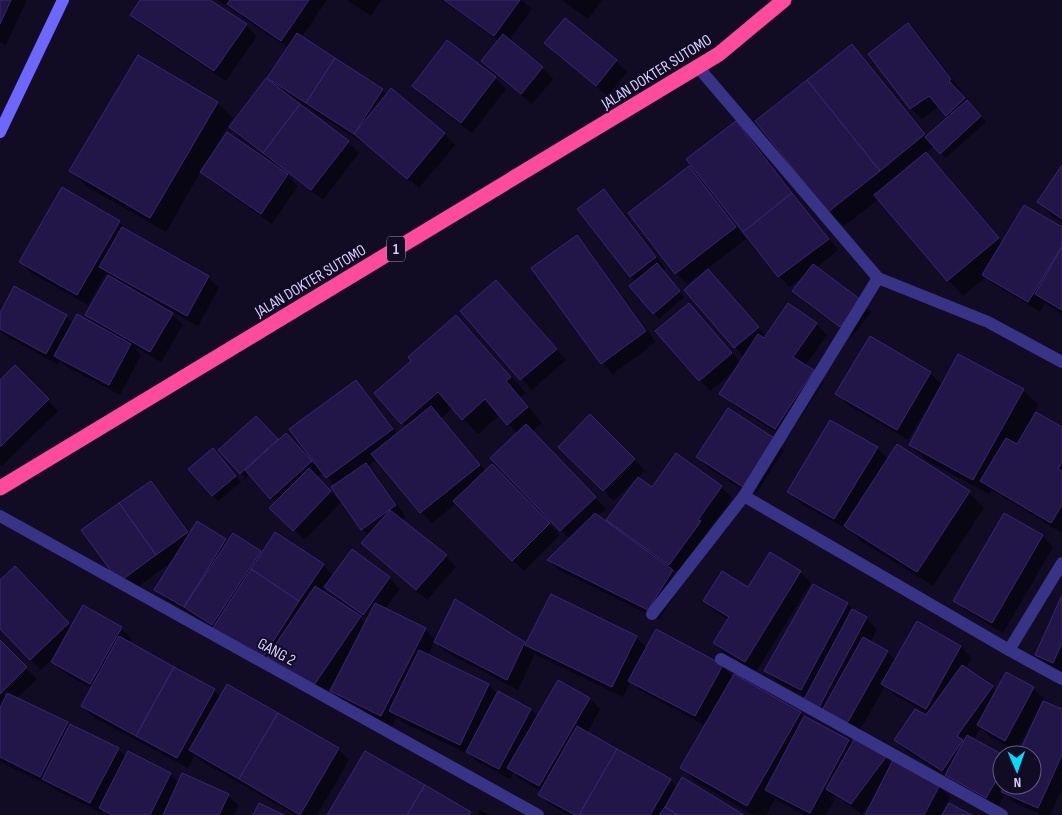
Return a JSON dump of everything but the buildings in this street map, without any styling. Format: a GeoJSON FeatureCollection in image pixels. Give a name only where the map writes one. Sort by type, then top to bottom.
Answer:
{"type":"FeatureCollection","features":[{"type":"Feature","properties":{"kind":"highway","name":"JALAN DOKTER SUTOMO"},"geometry":{"type":"LineString","coordinates":[[0,488],[719,54],[784,0]]}},
{"type":"Feature","properties":{"kind":"main road"},"geometry":{"type":"LineString","coordinates":[[0,132],[64,0]]}},
{"type":"Feature","properties":{"kind":"street"},"geometry":{"type":"LineString","coordinates":[[698,67],[878,278],[988,322],[1062,362]]}},
{"type":"Feature","properties":{"kind":"street"},"geometry":{"type":"LineString","coordinates":[[652,614],[744,496],[878,278]]}},
{"type":"Feature","properties":{"kind":"street"},"geometry":{"type":"LineString","coordinates":[[744,496],[1008,650],[1062,678]]}},
{"type":"Feature","properties":{"kind":"street","name":"GANG 2"},"geometry":{"type":"LineString","coordinates":[[0,516],[538,815]]}},
{"type":"Feature","properties":{"kind":"street"},"geometry":{"type":"LineString","coordinates":[[1008,650],[1062,563]]}},
{"type":"Feature","properties":{"kind":"street"},"geometry":{"type":"LineString","coordinates":[[721,658],[1002,815]]}}]}
